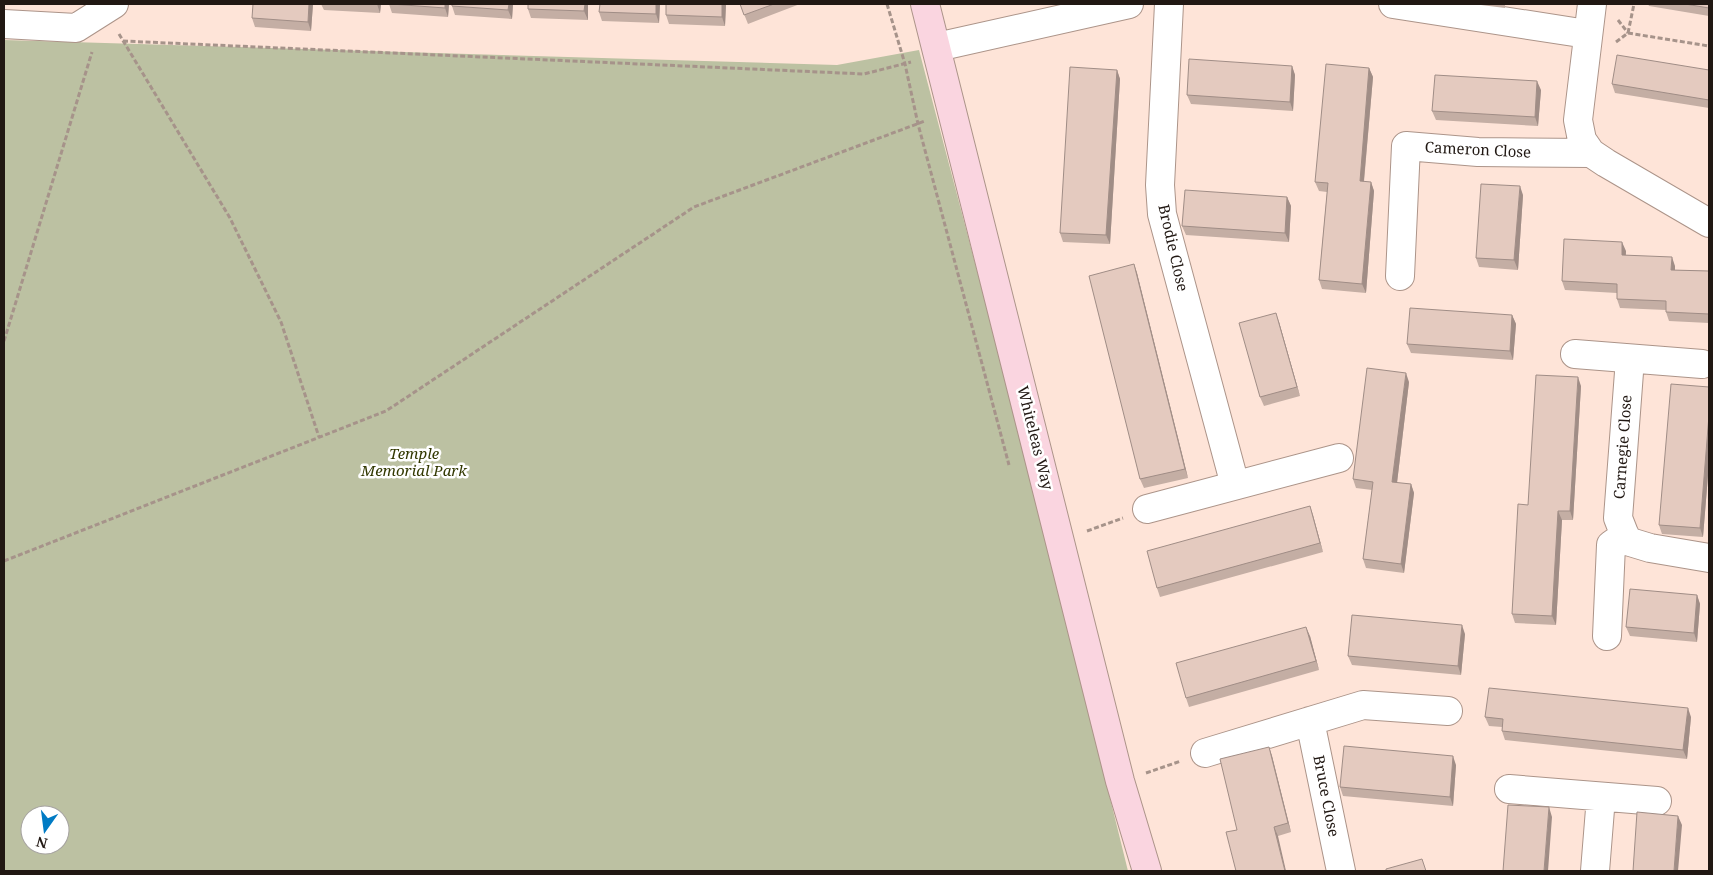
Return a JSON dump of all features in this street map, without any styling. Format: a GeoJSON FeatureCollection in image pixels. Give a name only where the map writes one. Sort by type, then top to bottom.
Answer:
{"type":"FeatureCollection","features":[{"type":"Feature","properties":{"kind":"main road","name":"Whiteleas Way"},"geometry":{"type":"LineString","coordinates":[[926,4],[1120,781],[1148,871]]}},
{"type":"Feature","properties":{"kind":"street"},"geometry":{"type":"LineString","coordinates":[[938,51],[1129,4]]}},
{"type":"Feature","properties":{"kind":"street","name":"Brodie Close"},"geometry":{"type":"LineString","coordinates":[[1169,4],[1160,185],[1162,214],[1235,485]]}},
{"type":"Feature","properties":{"kind":"street"},"geometry":{"type":"LineString","coordinates":[[1393,4],[1587,34]]}},
{"type":"Feature","properties":{"kind":"street"},"geometry":{"type":"LineString","coordinates":[[1592,4],[1578,120],[1582,140],[1591,153],[1709,222]]}},
{"type":"Feature","properties":{"kind":"street"},"geometry":{"type":"LineString","coordinates":[[4,24],[76,28],[109,7]]}},
{"type":"Feature","properties":{"kind":"street","name":"Cameron Close"},"geometry":{"type":"LineString","coordinates":[[1400,276],[1406,146],[1478,152],[1591,153]]}},
{"type":"Feature","properties":{"kind":"street"},"geometry":{"type":"LineString","coordinates":[[1575,354],[1702,364]]}},
{"type":"Feature","properties":{"kind":"street","name":"Carnegie Close"},"geometry":{"type":"LineString","coordinates":[[1625,535],[1618,518],[1630,358]]}},
{"type":"Feature","properties":{"kind":"street"},"geometry":{"type":"LineString","coordinates":[[1147,509],[1339,458]]}},
{"type":"Feature","properties":{"kind":"street"},"geometry":{"type":"LineString","coordinates":[[1607,636],[1611,545],[1625,535],[1627,541],[1650,548],[1709,558]]}},
{"type":"Feature","properties":{"kind":"street"},"geometry":{"type":"LineString","coordinates":[[1205,753],[1363,705],[1448,712]]}},
{"type":"Feature","properties":{"kind":"street","name":"Bruce Close"},"geometry":{"type":"LineString","coordinates":[[1310,721],[1341,871]]}},
{"type":"Feature","properties":{"kind":"street"},"geometry":{"type":"LineString","coordinates":[[1509,789],[1657,801]]}},
{"type":"Feature","properties":{"kind":"street"},"geometry":{"type":"LineString","coordinates":[[1595,871],[1601,797]]}},
{"type":"Feature","properties":{"kind":"path"},"geometry":{"type":"LineString","coordinates":[[887,4],[905,64],[918,124],[1010,469]]}},
{"type":"Feature","properties":{"kind":"path"},"geometry":{"type":"LineString","coordinates":[[1584,66],[1628,34],[1634,4]]}},
{"type":"Feature","properties":{"kind":"path"},"geometry":{"type":"LineString","coordinates":[[109,7],[123,41],[230,218],[281,322],[319,437]]}},
{"type":"Feature","properties":{"kind":"path"},"geometry":{"type":"LineString","coordinates":[[4,341],[109,7]]}},
{"type":"Feature","properties":{"kind":"path"},"geometry":{"type":"LineString","coordinates":[[1628,34],[1709,46]]}},
{"type":"Feature","properties":{"kind":"path"},"geometry":{"type":"LineString","coordinates":[[123,41],[864,74],[905,64],[938,51]]}},
{"type":"Feature","properties":{"kind":"path"},"geometry":{"type":"LineString","coordinates":[[4,561],[386,410],[694,207],[953,111]]}},
{"type":"Feature","properties":{"kind":"path"},"geometry":{"type":"LineString","coordinates":[[1060,541],[1147,509]]}},
{"type":"Feature","properties":{"kind":"path"},"geometry":{"type":"LineString","coordinates":[[1120,781],[1205,753]]}},
{"type":"Feature","properties":{"kind":"green space","name":"Temple Memorial Park"},"geometry":{"type":"Polygon","coordinates":[[[4,40],[837,65],[919,50],[1022,442],[1128,871],[4,871],[4,40]]]}},
{"type":"Feature","properties":{"kind":"building"},"geometry":{"type":"Polygon","coordinates":[[[253,4],[309,4],[308,22],[252,18],[253,4]]]}},
{"type":"Feature","properties":{"kind":"building"},"geometry":{"type":"Polygon","coordinates":[[[391,4],[445,4],[445,8],[391,4]]]}},
{"type":"Feature","properties":{"kind":"building"},"geometry":{"type":"Polygon","coordinates":[[[452,4],[509,4],[508,10],[452,6],[452,4]]]}},
{"type":"Feature","properties":{"kind":"building"},"geometry":{"type":"Polygon","coordinates":[[[528,4],[585,4],[584,11],[528,9],[528,4]]]}},
{"type":"Feature","properties":{"kind":"building"},"geometry":{"type":"Polygon","coordinates":[[[600,4],[656,4],[656,14],[599,12],[600,4]]]}},
{"type":"Feature","properties":{"kind":"building"},"geometry":{"type":"Polygon","coordinates":[[[666,4],[722,4],[722,17],[666,15],[666,4]]]}},
{"type":"Feature","properties":{"kind":"building"},"geometry":{"type":"Polygon","coordinates":[[[740,4],[774,4],[744,15],[740,4]]]}},
{"type":"Feature","properties":{"kind":"building"},"geometry":{"type":"Polygon","coordinates":[[[1685,4],[1709,4],[1709,8],[1685,4]]]}},
{"type":"Feature","properties":{"kind":"building"},"geometry":{"type":"Polygon","coordinates":[[[1617,55],[1709,70],[1709,100],[1612,84],[1617,55]]]}},
{"type":"Feature","properties":{"kind":"building"},"geometry":{"type":"Polygon","coordinates":[[[1189,59],[1292,66],[1290,102],[1187,95],[1189,59]]]}},
{"type":"Feature","properties":{"kind":"building"},"geometry":{"type":"Polygon","coordinates":[[[1326,64],[1369,68],[1360,181],[1371,182],[1362,284],[1319,280],[1328,183],[1315,182],[1326,64]]]}},
{"type":"Feature","properties":{"kind":"building"},"geometry":{"type":"Polygon","coordinates":[[[1070,67],[1117,70],[1106,235],[1060,233],[1070,67]]]}},
{"type":"Feature","properties":{"kind":"building"},"geometry":{"type":"Polygon","coordinates":[[[1435,75],[1537,81],[1535,117],[1432,111],[1435,75]]]}},
{"type":"Feature","properties":{"kind":"building"},"geometry":{"type":"Polygon","coordinates":[[[1481,184],[1520,186],[1514,260],[1476,258],[1481,184]]]}},
{"type":"Feature","properties":{"kind":"building"},"geometry":{"type":"Polygon","coordinates":[[[1185,190],[1287,197],[1285,233],[1182,226],[1185,190]]]}},
{"type":"Feature","properties":{"kind":"building"},"geometry":{"type":"Polygon","coordinates":[[[1564,239],[1622,242],[1622,255],[1672,257],[1671,270],[1709,271],[1709,314],[1666,312],[1666,301],[1617,299],[1617,284],[1562,281],[1564,239]]]}},
{"type":"Feature","properties":{"kind":"building"},"geometry":{"type":"Polygon","coordinates":[[[1134,264],[1185,469],[1140,479],[1089,276],[1134,264]]]}},
{"type":"Feature","properties":{"kind":"building"},"geometry":{"type":"Polygon","coordinates":[[[1410,308],[1512,315],[1510,351],[1407,344],[1410,308]]]}},
{"type":"Feature","properties":{"kind":"building"},"geometry":{"type":"Polygon","coordinates":[[[1276,313],[1297,387],[1260,397],[1239,323],[1276,313]]]}},
{"type":"Feature","properties":{"kind":"building"},"geometry":{"type":"Polygon","coordinates":[[[1367,368],[1406,373],[1392,482],[1411,484],[1401,564],[1363,559],[1373,482],[1353,479],[1367,368]]]}},
{"type":"Feature","properties":{"kind":"building"},"geometry":{"type":"Polygon","coordinates":[[[1536,375],[1578,377],[1570,511],[1558,511],[1552,616],[1512,614],[1518,504],[1528,505],[1536,375]]]}},
{"type":"Feature","properties":{"kind":"building"},"geometry":{"type":"Polygon","coordinates":[[[1671,384],[1709,387],[1709,415],[1700,528],[1659,525],[1671,384]]]}},
{"type":"Feature","properties":{"kind":"building"},"geometry":{"type":"Polygon","coordinates":[[[1310,506],[1320,543],[1157,588],[1147,551],[1310,506]]]}},
{"type":"Feature","properties":{"kind":"building"},"geometry":{"type":"Polygon","coordinates":[[[1630,589],[1697,595],[1694,633],[1626,627],[1630,589]]]}},
{"type":"Feature","properties":{"kind":"building"},"geometry":{"type":"Polygon","coordinates":[[[1352,615],[1462,625],[1458,666],[1348,656],[1352,615]]]}},
{"type":"Feature","properties":{"kind":"building"},"geometry":{"type":"Polygon","coordinates":[[[1306,627],[1316,661],[1186,698],[1176,663],[1306,627]]]}},
{"type":"Feature","properties":{"kind":"building"},"geometry":{"type":"Polygon","coordinates":[[[1489,688],[1688,708],[1683,750],[1502,731],[1503,719],[1485,717],[1489,688]]]}},
{"type":"Feature","properties":{"kind":"building"},"geometry":{"type":"Polygon","coordinates":[[[1344,746],[1453,756],[1450,797],[1340,787],[1344,746]]]}},
{"type":"Feature","properties":{"kind":"building"},"geometry":{"type":"Polygon","coordinates":[[[1269,747],[1288,823],[1274,827],[1285,871],[1236,871],[1226,832],[1237,830],[1220,759],[1269,747]]]}},
{"type":"Feature","properties":{"kind":"building"},"geometry":{"type":"Polygon","coordinates":[[[1508,805],[1549,807],[1544,871],[1503,871],[1508,805]]]}},
{"type":"Feature","properties":{"kind":"building"},"geometry":{"type":"Polygon","coordinates":[[[1637,812],[1678,816],[1674,871],[1633,871],[1637,812]]]}},
{"type":"Feature","properties":{"kind":"building"},"geometry":{"type":"Polygon","coordinates":[[[1422,859],[1426,871],[1386,871],[1386,869],[1422,859]]]}}]}
